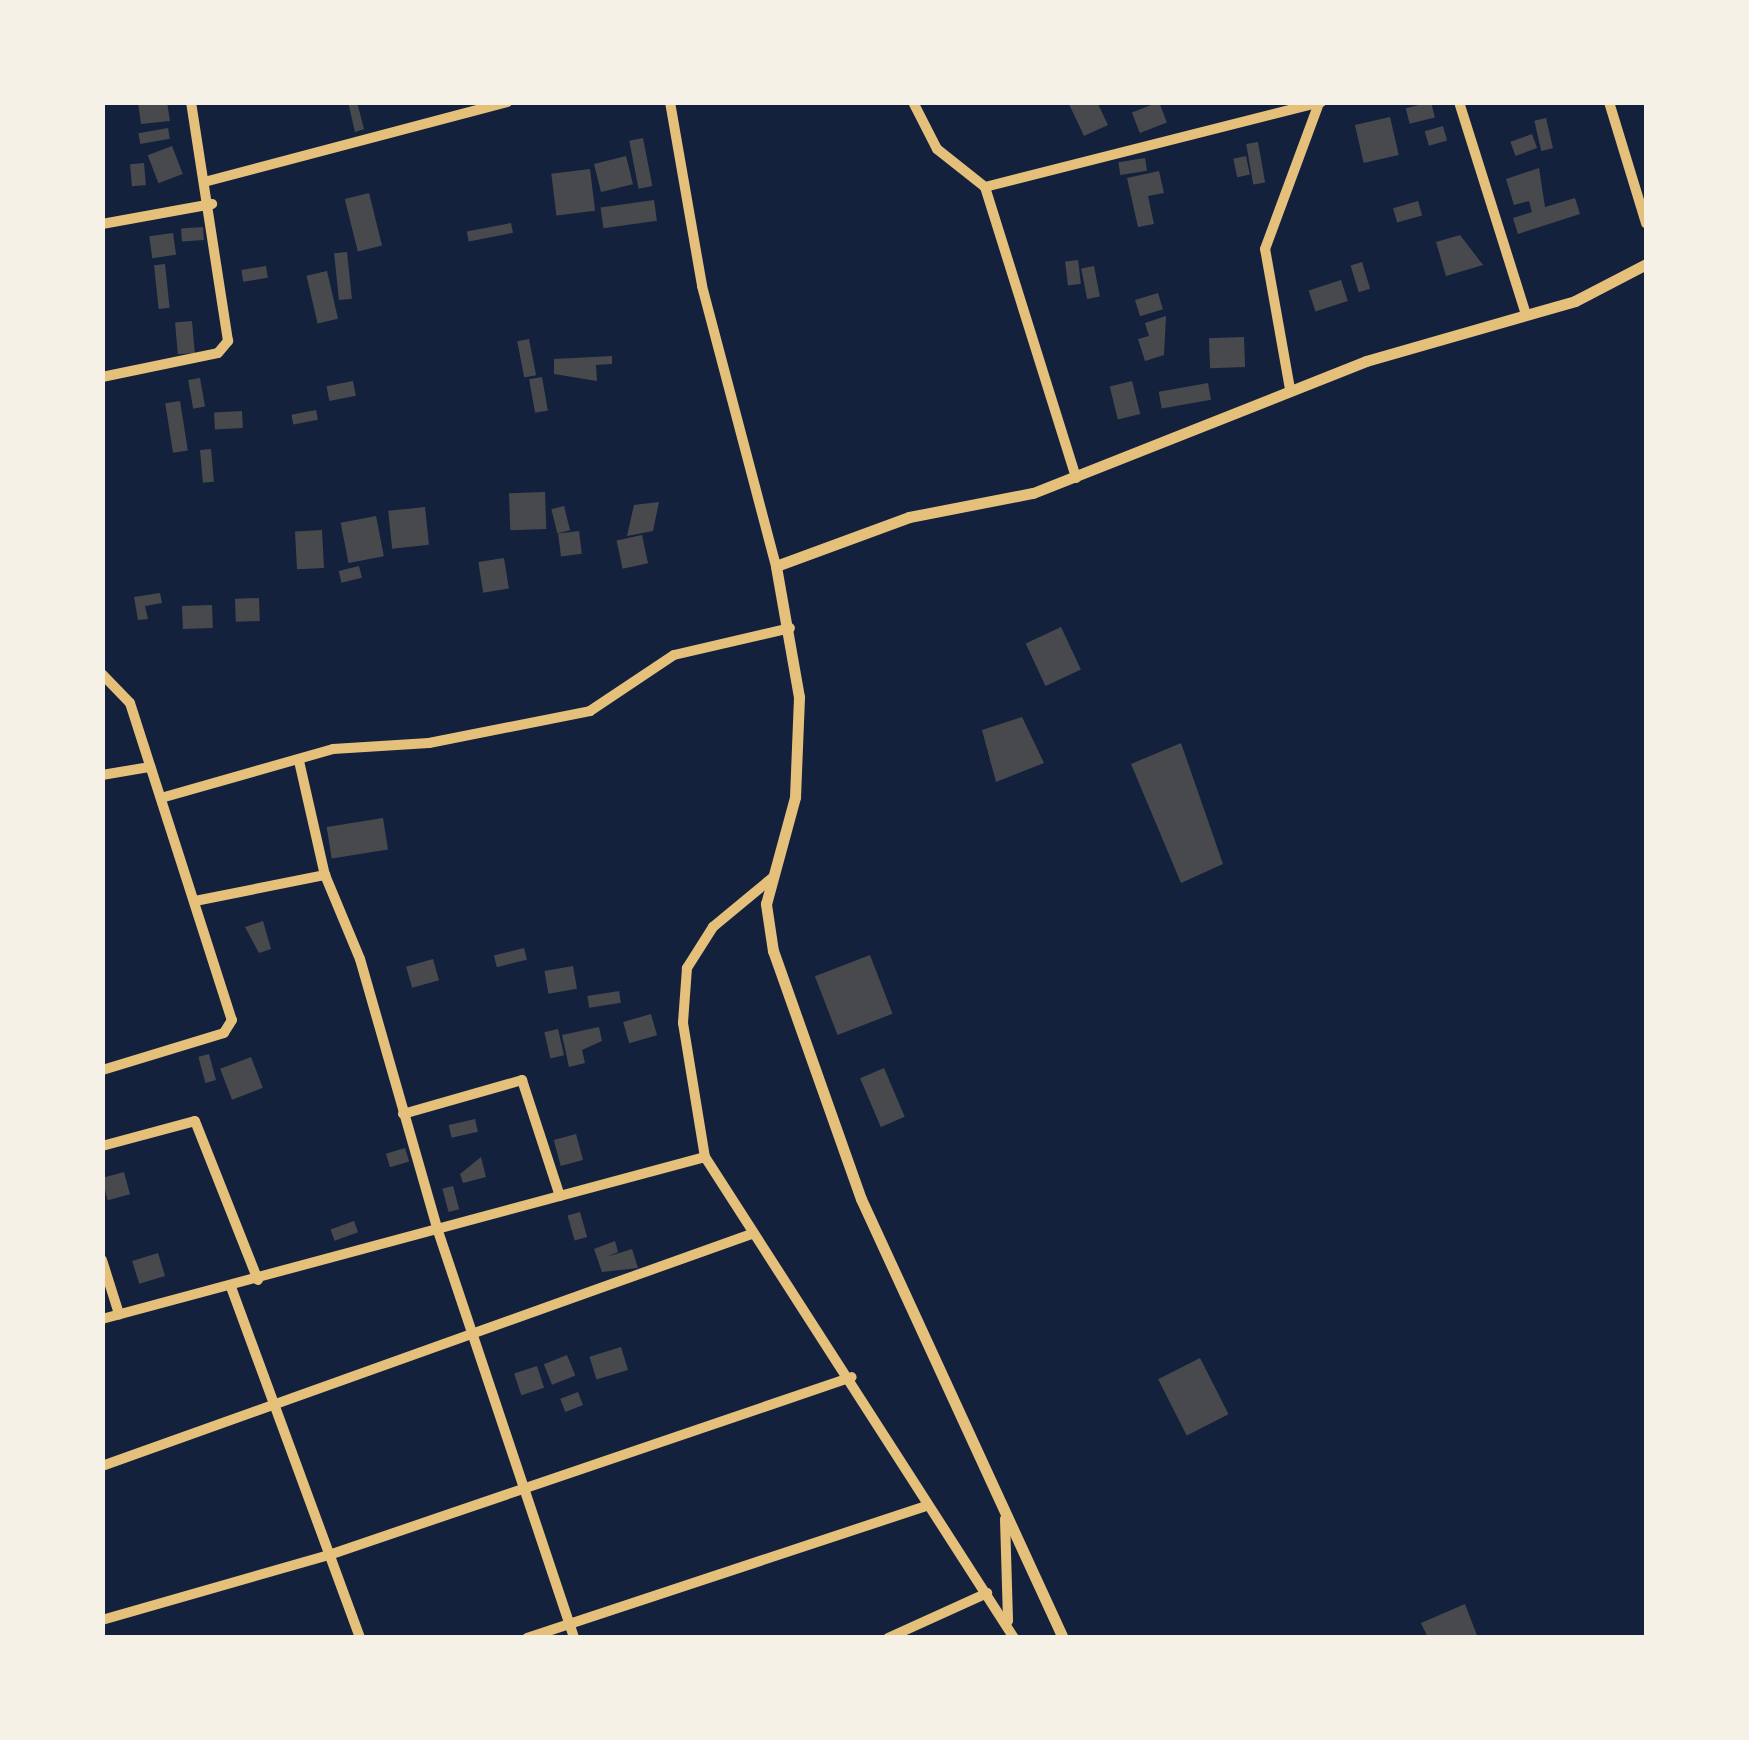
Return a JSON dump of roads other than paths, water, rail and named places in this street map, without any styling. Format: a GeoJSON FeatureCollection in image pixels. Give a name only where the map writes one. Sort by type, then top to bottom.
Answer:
{"type":"FeatureCollection","features":[{"type":"Feature","properties":{"kind":"street"},"geometry":{"type":"LineString","coordinates":[[102,377],[225,350],[212,204],[191,102]]}},
{"type":"Feature","properties":{"kind":"street"},"geometry":{"type":"LineString","coordinates":[[208,182],[508,102]]}},
{"type":"Feature","properties":{"kind":"street"},"geometry":{"type":"LineString","coordinates":[[670,102],[702,286],[790,628],[795,798],[772,878],[765,922],[827,1109],[1005,1518],[1064,1638]]}},
{"type":"Feature","properties":{"kind":"street"},"geometry":{"type":"LineString","coordinates":[[913,102],[936,150],[984,187],[1076,478]]}},
{"type":"Feature","properties":{"kind":"street"},"geometry":{"type":"LineString","coordinates":[[1458,102],[1526,315]]}},
{"type":"Feature","properties":{"kind":"street"},"geometry":{"type":"LineString","coordinates":[[1609,102],[1646,223]]}},
{"type":"Feature","properties":{"kind":"street"},"geometry":{"type":"LineString","coordinates":[[984,187],[1320,103]]}},
{"type":"Feature","properties":{"kind":"street"},"geometry":{"type":"LineString","coordinates":[[1290,389],[1265,249],[1320,103]]}},
{"type":"Feature","properties":{"kind":"street"},"geometry":{"type":"LineString","coordinates":[[102,224],[212,204]]}},
{"type":"Feature","properties":{"kind":"street"},"geometry":{"type":"LineString","coordinates":[[776,566],[909,516],[1076,478],[1290,389],[1526,315],[1646,264]]}},
{"type":"Feature","properties":{"kind":"street"},"geometry":{"type":"LineString","coordinates":[[161,798],[300,761],[590,712],[674,655],[790,628]]}},
{"type":"Feature","properties":{"kind":"street"},"geometry":{"type":"LineString","coordinates":[[102,674],[130,703],[196,901],[230,1028],[102,1070]]}},
{"type":"Feature","properties":{"kind":"street"},"geometry":{"type":"LineString","coordinates":[[300,761],[325,874],[360,959],[438,1231],[527,1486],[574,1638]]}},
{"type":"Feature","properties":{"kind":"street"},"geometry":{"type":"LineString","coordinates":[[102,775],[150,767]]}},
{"type":"Feature","properties":{"kind":"street"},"geometry":{"type":"LineString","coordinates":[[196,901],[325,874]]}},
{"type":"Feature","properties":{"kind":"street"},"geometry":{"type":"LineString","coordinates":[[772,878],[712,927],[687,968],[683,1023],[705,1157],[852,1377],[928,1505],[1011,1632]]}},
{"type":"Feature","properties":{"kind":"street"},"geometry":{"type":"LineString","coordinates":[[403,1114],[522,1080],[560,1196]]}},
{"type":"Feature","properties":{"kind":"street"},"geometry":{"type":"LineString","coordinates":[[102,1146],[196,1121],[258,1280]]}},
{"type":"Feature","properties":{"kind":"street"},"geometry":{"type":"LineString","coordinates":[[102,1318],[258,1280],[705,1157]]}},
{"type":"Feature","properties":{"kind":"street"},"geometry":{"type":"LineString","coordinates":[[102,1466],[275,1411],[754,1233]]}},
{"type":"Feature","properties":{"kind":"street"},"geometry":{"type":"LineString","coordinates":[[102,1260],[119,1314]]}},
{"type":"Feature","properties":{"kind":"street"},"geometry":{"type":"LineString","coordinates":[[231,1286],[360,1638]]}},
{"type":"Feature","properties":{"kind":"street"},"geometry":{"type":"LineString","coordinates":[[102,1620],[329,1555],[852,1377]]}},
{"type":"Feature","properties":{"kind":"street"},"geometry":{"type":"LineString","coordinates":[[528,1638],[928,1505]]}},
{"type":"Feature","properties":{"kind":"street"},"geometry":{"type":"LineString","coordinates":[[1005,1518],[1011,1632]]}},
{"type":"Feature","properties":{"kind":"street"},"geometry":{"type":"LineString","coordinates":[[888,1638],[987,1593]]}}]}
